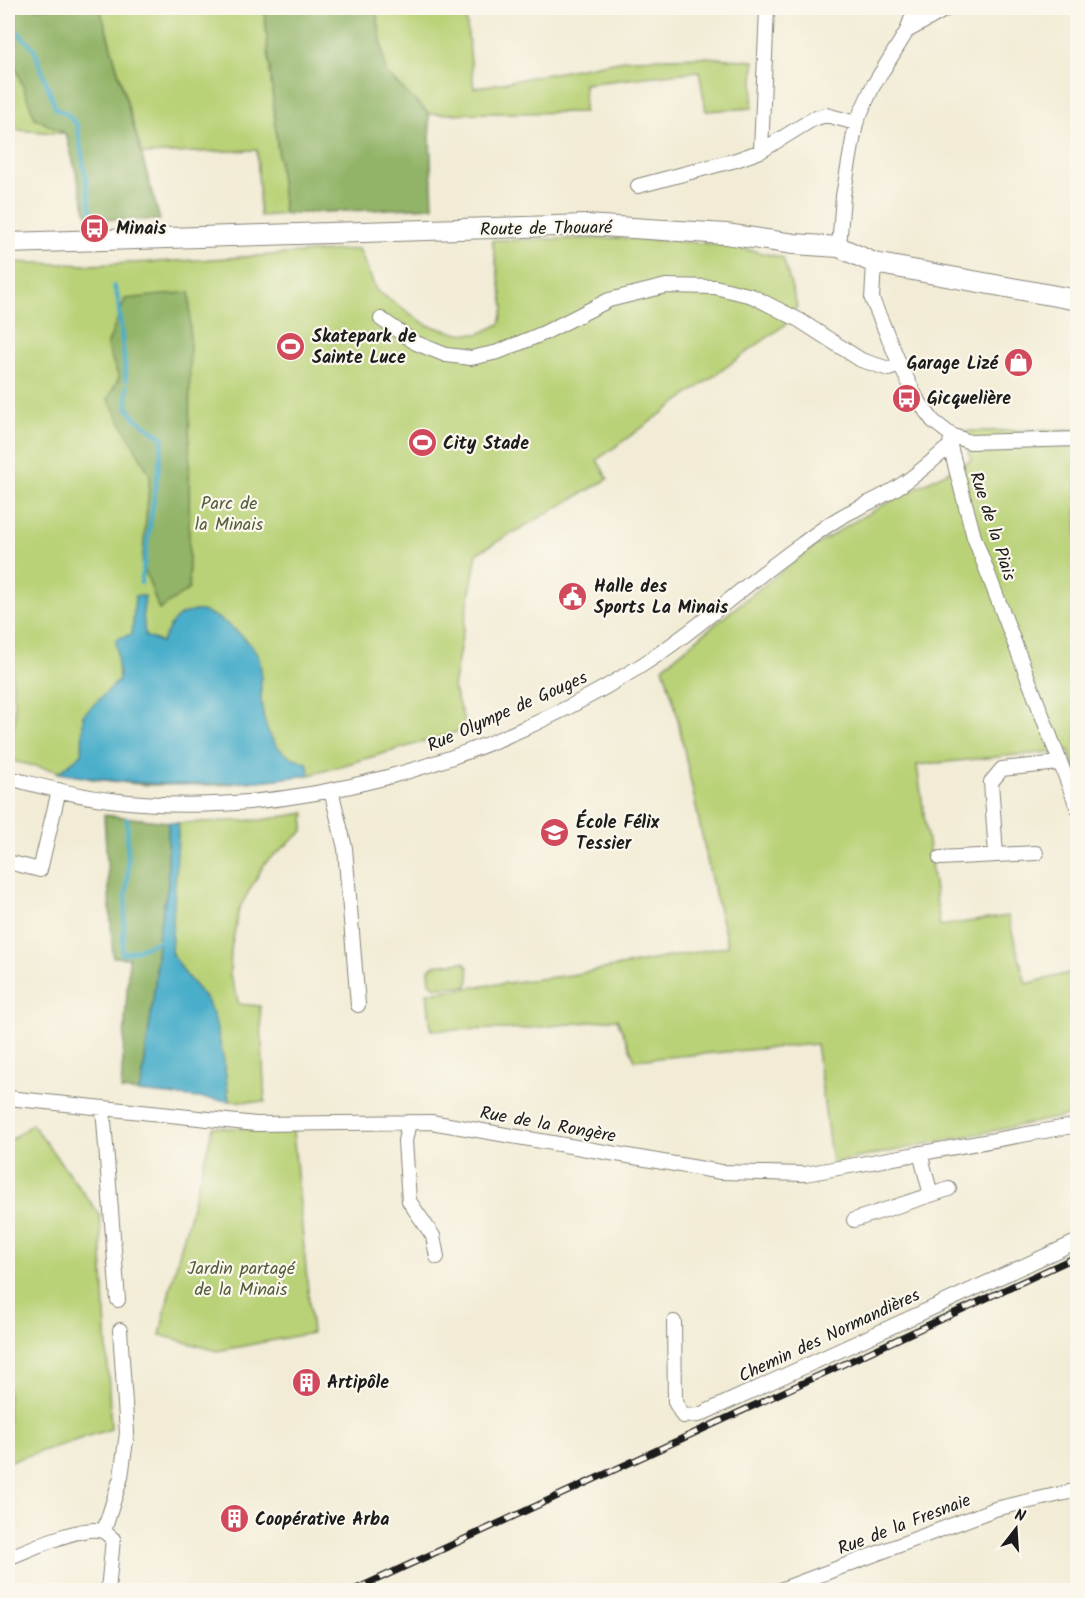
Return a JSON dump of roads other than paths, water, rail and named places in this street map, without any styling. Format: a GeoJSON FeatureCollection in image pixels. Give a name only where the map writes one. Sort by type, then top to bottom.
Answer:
{"type":"FeatureCollection","features":[{"type":"Feature","properties":{"kind":"street"},"geometry":{"type":"LineString","coordinates":[[761,151],[760,127],[767,8]]}},
{"type":"Feature","properties":{"kind":"street"},"geometry":{"type":"LineString","coordinates":[[839,247],[843,196],[856,123],[873,86],[907,31],[915,8]]}},
{"type":"Feature","properties":{"kind":"street"},"geometry":{"type":"LineString","coordinates":[[907,31],[948,8]]}},
{"type":"Feature","properties":{"kind":"street"},"geometry":{"type":"LineString","coordinates":[[638,186],[736,160],[761,151],[813,119],[826,115],[856,123]]}},
{"type":"Feature","properties":{"kind":"street","name":"Route de Thouaré"},"geometry":{"type":"LineString","coordinates":[[8,243],[586,225],[726,234],[794,244],[839,247],[874,263],[1077,300]]}},
{"type":"Feature","properties":{"kind":"street"},"geometry":{"type":"LineString","coordinates":[[874,263],[872,299],[900,365],[918,399],[950,440],[970,442],[1077,439]]}},
{"type":"Feature","properties":{"kind":"street"},"geometry":{"type":"LineString","coordinates":[[381,319],[416,343],[446,355],[471,358],[498,352],[544,333],[609,300],[666,286],[715,287],[752,296],[799,320],[861,360],[889,369],[900,365]]}},
{"type":"Feature","properties":{"kind":"street","name":"Rue de la Piais"},"geometry":{"type":"LineString","coordinates":[[950,440],[974,537],[1077,809]]}},
{"type":"Feature","properties":{"kind":"street","name":"Rue Olympe de Gouges"},"geometry":{"type":"LineString","coordinates":[[8,778],[109,800],[207,804],[272,800],[331,790],[425,767],[532,724],[597,692],[640,666],[802,543],[840,518],[901,485],[950,440]]}},
{"type":"Feature","properties":{"kind":"street"},"geometry":{"type":"LineString","coordinates":[[996,855],[991,782],[996,774],[1002,769],[1059,763]]}},
{"type":"Feature","properties":{"kind":"street"},"geometry":{"type":"LineString","coordinates":[[8,862],[40,870],[58,790]]}},
{"type":"Feature","properties":{"kind":"street"},"geometry":{"type":"LineString","coordinates":[[331,790],[345,848],[358,1005]]}},
{"type":"Feature","properties":{"kind":"street"},"geometry":{"type":"LineString","coordinates":[[940,858],[1036,853]]}},
{"type":"Feature","properties":{"kind":"street","name":"Rue de la Rongère"},"geometry":{"type":"LineString","coordinates":[[8,1098],[256,1124],[431,1122],[721,1172],[805,1174],[1077,1125]]}},
{"type":"Feature","properties":{"kind":"street"},"geometry":{"type":"LineString","coordinates":[[103,1108],[118,1300]]}},
{"type":"Feature","properties":{"kind":"street"},"geometry":{"type":"LineString","coordinates":[[409,1122],[405,1142],[410,1201],[433,1236],[437,1257]]}},
{"type":"Feature","properties":{"kind":"street"},"geometry":{"type":"LineString","coordinates":[[920,1153],[931,1195]]}},
{"type":"Feature","properties":{"kind":"street"},"geometry":{"type":"LineString","coordinates":[[854,1220],[950,1189]]}},
{"type":"Feature","properties":{"kind":"street","name":"Chemin des Normandières"},"geometry":{"type":"LineString","coordinates":[[674,1322],[675,1402],[683,1416],[699,1415],[1077,1240]]}},
{"type":"Feature","properties":{"kind":"street"},"geometry":{"type":"LineString","coordinates":[[104,1531],[121,1477],[127,1433],[120,1330]]}},
{"type":"Feature","properties":{"kind":"street","name":"Rue de la Fresnaie"},"geometry":{"type":"LineString","coordinates":[[780,1590],[994,1509],[1077,1490]]}},
{"type":"Feature","properties":{"kind":"street"},"geometry":{"type":"LineString","coordinates":[[8,1558],[69,1534],[90,1529],[104,1531],[113,1539],[108,1590]]}},
{"type":"Feature","properties":{"kind":"water"},"geometry":{"type":"Polygon","coordinates":[[[135,596],[145,596],[143,612],[145,636],[161,642],[179,616],[199,611],[216,617],[248,642],[260,662],[261,702],[268,731],[279,748],[286,754],[307,763],[310,775],[215,784],[153,784],[58,773],[82,754],[83,715],[119,680],[116,639],[132,634],[135,596]]]}},
{"type":"Feature","properties":{"kind":"water"},"geometry":{"type":"Polygon","coordinates":[[[168,822],[178,823],[171,952],[207,1000],[215,1020],[224,1061],[229,1101],[138,1092],[142,1082],[155,985],[159,929],[168,885],[168,822]]]}},
{"type":"Feature","properties":{"kind":"waterway"},"geometry":{"type":"LineString","coordinates":[[8,12],[13,27],[34,49],[56,109],[66,113],[77,125],[92,216]]}},
{"type":"Feature","properties":{"kind":"waterway"},"geometry":{"type":"LineString","coordinates":[[114,286],[118,298],[126,380]]}},
{"type":"Feature","properties":{"kind":"waterway"},"geometry":{"type":"LineString","coordinates":[[127,386],[127,407],[135,418],[163,438],[141,583]]}},
{"type":"Feature","properties":{"kind":"waterway"},"geometry":{"type":"LineString","coordinates":[[127,819],[128,870],[122,954],[159,941]]}},
{"type":"Feature","properties":{"kind":"railway"},"geometry":{"type":"LineString","coordinates":[[354,1590],[1078,1256]]}},
{"type":"Feature","properties":{"kind":"place","name":"Minais"},"geometry":{"type":"Point","coordinates":[95,228]}},
{"type":"Feature","properties":{"kind":"place","name":"Skatepark de Sainte Luce"},"geometry":{"type":"Point","coordinates":[291,346]}},
{"type":"Feature","properties":{"kind":"place","name":"Garage Lizé"},"geometry":{"type":"Point","coordinates":[1019,363]}},
{"type":"Feature","properties":{"kind":"place","name":"Gicquelière"},"geometry":{"type":"Point","coordinates":[906,398]}},
{"type":"Feature","properties":{"kind":"place","name":"City Stade"},"geometry":{"type":"Point","coordinates":[422,443]}},
{"type":"Feature","properties":{"kind":"place","name":"Halle des Sports La Minais"},"geometry":{"type":"Point","coordinates":[573,596]}},
{"type":"Feature","properties":{"kind":"place","name":"École Félix Tessier"},"geometry":{"type":"Point","coordinates":[555,832]}},
{"type":"Feature","properties":{"kind":"place","name":"Artipôle"},"geometry":{"type":"Point","coordinates":[306,1382]}},
{"type":"Feature","properties":{"kind":"place","name":"Coopérative Arba"},"geometry":{"type":"Point","coordinates":[234,1519]}},
{"type":"Feature","properties":{"kind":"park label","name":"Parc de la Minais"},"geometry":{"type":"Point","coordinates":[229,513]}},
{"type":"Feature","properties":{"kind":"park label","name":"Jardin partagé de la Minais"},"geometry":{"type":"Point","coordinates":[241,1278]}}]}
